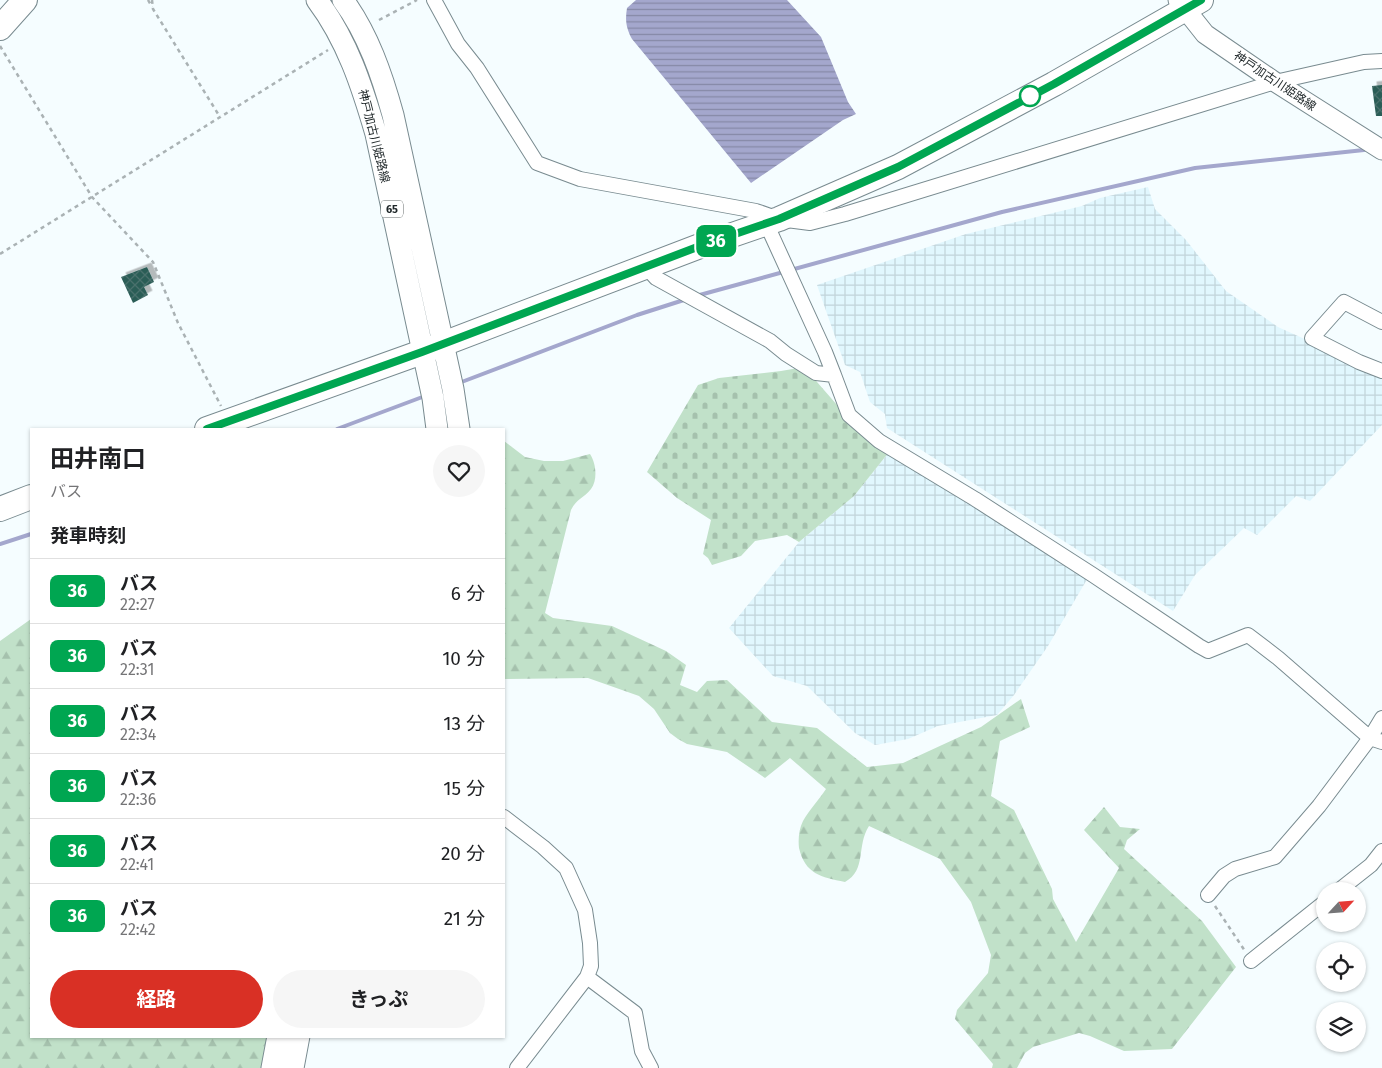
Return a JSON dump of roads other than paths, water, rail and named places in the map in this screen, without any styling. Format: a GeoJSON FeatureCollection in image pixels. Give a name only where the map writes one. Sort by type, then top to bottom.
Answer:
{"type":"FeatureCollection","features":[{"type":"Feature","properties":{"kind":"highway"},"geometry":{"type":"LineString","coordinates":[[0,28],[25,0]]}},
{"type":"Feature","properties":{"kind":"highway"},"geometry":{"type":"LineString","coordinates":[[218,425],[432,348],[772,221],[898,167],[1054,84],[1188,3]]}},
{"type":"Feature","properties":{"kind":"highway"},"geometry":{"type":"LineString","coordinates":[[0,509],[30,497]]}},
{"type":"Feature","properties":{"kind":"main road","name":"神戸加古川姫路線"},"geometry":{"type":"LineString","coordinates":[[316,0],[346,48],[364,94],[432,348],[453,389],[459,428]]}},
{"type":"Feature","properties":{"kind":"main road","name":"神戸加古川姫路線"},"geometry":{"type":"LineString","coordinates":[[343,0],[369,46],[384,82],[393,115],[432,348],[433,398],[438,428]]}},
{"type":"Feature","properties":{"kind":"main road"},"geometry":{"type":"LineString","coordinates":[[272,1068],[278,1038]]}},
{"type":"Feature","properties":{"kind":"main road"},"geometry":{"type":"LineString","coordinates":[[293,1068],[299,1038]]}},
{"type":"Feature","properties":{"kind":"street"},"geometry":{"type":"LineString","coordinates":[[434,0],[458,44],[477,68],[537,163],[580,179],[756,211],[772,221],[810,223],[845,214],[1275,82],[1364,62],[1382,61]]}},
{"type":"Feature","properties":{"kind":"street","name":"神戸加古川姫路線"},"geometry":{"type":"LineString","coordinates":[[1188,3],[1205,34],[1275,82],[1382,150]]}},
{"type":"Feature","properties":{"kind":"street"},"geometry":{"type":"LineString","coordinates":[[772,221],[825,352],[848,415],[879,441],[1094,574],[1208,651],[1248,635],[1376,740]]}},
{"type":"Feature","properties":{"kind":"street"},"geometry":{"type":"LineString","coordinates":[[646,267],[656,278],[770,341],[786,354],[816,373],[834,375]]}},
{"type":"Feature","properties":{"kind":"street"},"geometry":{"type":"LineString","coordinates":[[1382,322],[1344,302],[1312,338],[1359,362],[1382,371]]}},
{"type":"Feature","properties":{"kind":"street"},"geometry":{"type":"LineString","coordinates":[[1208,895],[1224,876],[1235,870],[1274,857],[1376,740],[1382,718]]}},
{"type":"Feature","properties":{"kind":"street"},"geometry":{"type":"LineString","coordinates":[[505,818],[543,847],[566,868],[585,910],[590,943],[591,966],[587,977],[517,1068]]}},
{"type":"Feature","properties":{"kind":"street"},"geometry":{"type":"LineString","coordinates":[[1349,882],[1371,864],[1382,850]]}},
{"type":"Feature","properties":{"kind":"street"},"geometry":{"type":"LineString","coordinates":[[1252,961],[1316,909]]}},
{"type":"Feature","properties":{"kind":"street"},"geometry":{"type":"LineString","coordinates":[[587,977],[636,1014],[642,1051],[651,1068]]}},
{"type":"Feature","properties":{"kind":"water"},"geometry":{"type":"Polygon","coordinates":[[[636,0],[787,0],[821,37],[848,102],[856,114],[843,120],[751,183],[632,39],[627,28],[626,12],[627,8],[636,0]]]}},
{"type":"Feature","properties":{"kind":"waterway"},"geometry":{"type":"LineString","coordinates":[[696,296],[1002,212],[1195,168],[1364,150]]}},
{"type":"Feature","properties":{"kind":"waterway"},"geometry":{"type":"LineString","coordinates":[[459,383],[637,315],[687,299]]}},
{"type":"Feature","properties":{"kind":"waterway"},"geometry":{"type":"LineString","coordinates":[[340,428],[425,396]]}},
{"type":"Feature","properties":{"kind":"waterway"},"geometry":{"type":"LineString","coordinates":[[0,544],[30,534]]}}]}
